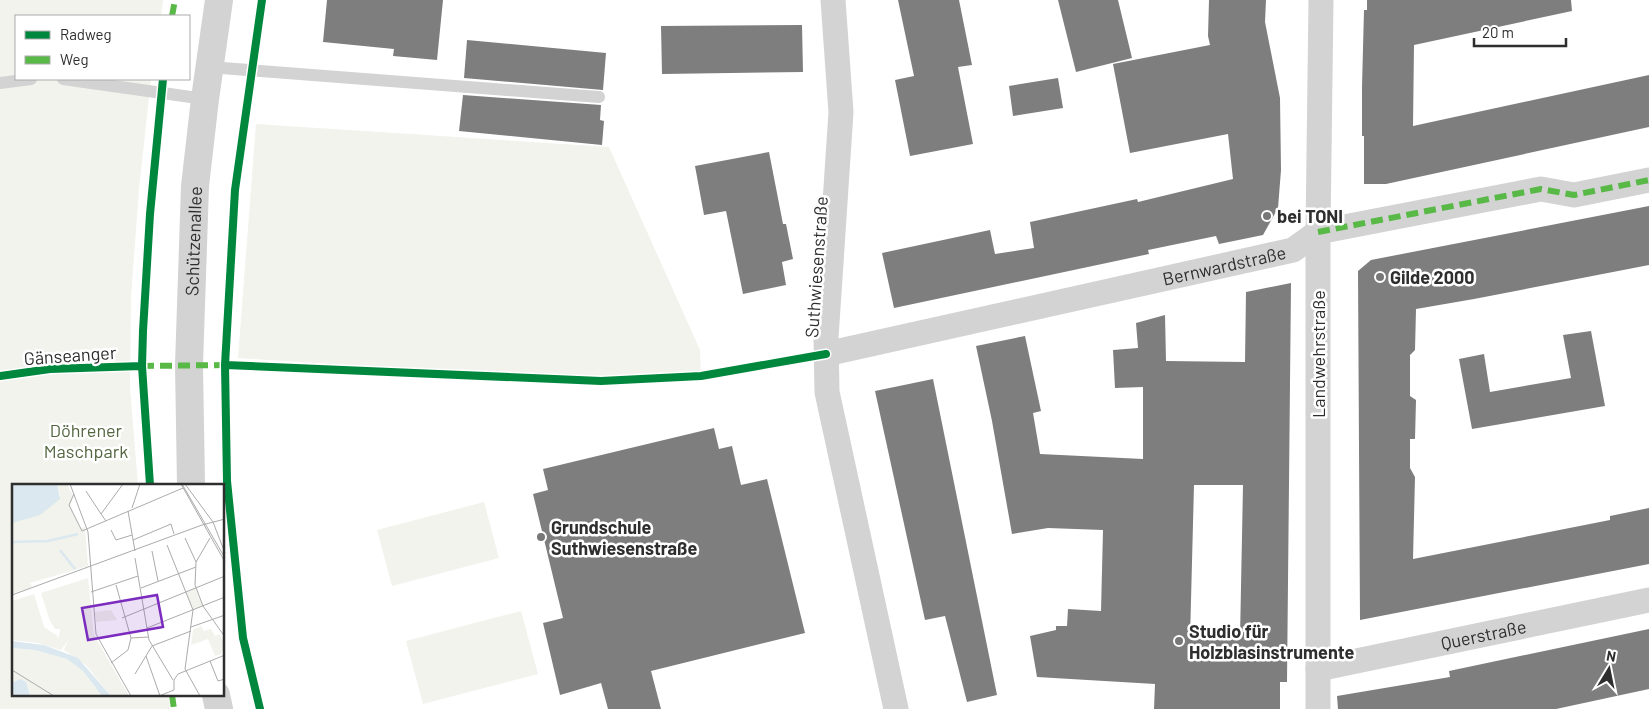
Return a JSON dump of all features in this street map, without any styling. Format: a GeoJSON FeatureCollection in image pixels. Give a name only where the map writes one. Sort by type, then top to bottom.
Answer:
{"type":"FeatureCollection","features":[{"type":"Feature","properties":{"kind":"street","name":"Schützenallee"},"geometry":{"type":"LineString","coordinates":[[191,484],[189,365],[195,186],[219,0]]}},
{"type":"Feature","properties":{"kind":"street","name":"Suthwiesenstraße"},"geometry":{"type":"LineString","coordinates":[[832,0],[841,112],[826,354],[827,392],[896,709]]}},
{"type":"Feature","properties":{"kind":"street","name":"Landwehrstraße"},"geometry":{"type":"LineString","coordinates":[[1318,709],[1318,232],[1321,0]]}},
{"type":"Feature","properties":{"kind":"street","name":"Bernwardstraße"},"geometry":{"type":"LineString","coordinates":[[826,354],[1293,250],[1318,232],[1541,189],[1574,195],[1649,180]]}},
{"type":"Feature","properties":{"kind":"street","name":"Querstraße"},"geometry":{"type":"LineString","coordinates":[[1318,669],[1649,600]]}},
{"type":"Feature","properties":{"kind":"street"},"geometry":{"type":"LineString","coordinates":[[216,696],[219,709]]}},
{"type":"Feature","properties":{"kind":"lane"},"geometry":{"type":"LineString","coordinates":[[209,67],[598,97]]}},
{"type":"Feature","properties":{"kind":"lane"},"geometry":{"type":"LineString","coordinates":[[0,83],[23,80]]}},
{"type":"Feature","properties":{"kind":"lane"},"geometry":{"type":"LineString","coordinates":[[70,80],[205,98]]}},
{"type":"Feature","properties":{"kind":"green space","name":"Döhrener Maschpark"},"geometry":{"type":"Polygon","coordinates":[[[0,0],[163,0],[161,15],[15,15],[15,80],[151,80],[139,189],[131,297],[130,387],[138,484],[12,484],[12,696],[168,696],[170,709],[0,709],[0,0]]]}},
{"type":"Feature","properties":{"kind":"green space"},"geometry":{"type":"Polygon","coordinates":[[[256,124],[609,147],[700,350],[701,376],[601,381],[238,358],[256,124]]]}},
{"type":"Feature","properties":{"kind":"green space"},"geometry":{"type":"Polygon","coordinates":[[[484,502],[499,558],[392,586],[377,530],[484,502]]]}},
{"type":"Feature","properties":{"kind":"green space"},"geometry":{"type":"Polygon","coordinates":[[[521,611],[538,674],[423,704],[406,641],[521,611]]]}},
{"type":"Feature","properties":{"kind":"building"},"geometry":{"type":"Polygon","coordinates":[[[327,0],[443,0],[437,60],[393,56],[394,49],[323,42],[327,0]]]}},
{"type":"Feature","properties":{"kind":"building"},"geometry":{"type":"Polygon","coordinates":[[[898,0],[959,0],[972,65],[958,67],[973,144],[910,156],[895,80],[914,76],[898,0]]]}},
{"type":"Feature","properties":{"kind":"building"},"geometry":{"type":"Polygon","coordinates":[[[1058,0],[1118,0],[1132,58],[1076,72],[1058,0]]]}},
{"type":"Feature","properties":{"kind":"building"},"geometry":{"type":"Polygon","coordinates":[[[1209,0],[1266,0],[1265,22],[1280,98],[1281,170],[1278,208],[1263,235],[1219,244],[1216,236],[1148,250],[1149,254],[894,308],[882,253],[990,230],[995,254],[1034,248],[1030,222],[1137,199],[1138,202],[1233,179],[1228,134],[1130,153],[1113,64],[1210,45],[1208,36],[1209,0]]]}},
{"type":"Feature","properties":{"kind":"building"},"geometry":{"type":"Polygon","coordinates":[[[1367,0],[1571,0],[1572,11],[1414,45],[1413,126],[1649,75],[1649,127],[1386,184],[1364,184],[1362,87],[1364,10],[1367,10],[1367,0]]]}},
{"type":"Feature","properties":{"kind":"building"},"geometry":{"type":"Polygon","coordinates":[[[802,25],[803,72],[662,74],[661,26],[802,25]]]}},
{"type":"Feature","properties":{"kind":"building"},"geometry":{"type":"Polygon","coordinates":[[[467,40],[606,53],[603,90],[464,78],[467,40]]]}},
{"type":"Feature","properties":{"kind":"building"},"geometry":{"type":"Polygon","coordinates":[[[1058,78],[1063,108],[1013,116],[1009,86],[1058,78]]]}},
{"type":"Feature","properties":{"kind":"building"},"geometry":{"type":"Polygon","coordinates":[[[463,95],[601,105],[600,120],[604,121],[602,145],[459,131],[463,95]]]}},
{"type":"Feature","properties":{"kind":"building"},"geometry":{"type":"Polygon","coordinates":[[[769,152],[783,224],[786,224],[793,259],[782,262],[786,285],[743,294],[726,211],[704,215],[695,166],[769,152]]]}},
{"type":"Feature","properties":{"kind":"building"},"geometry":{"type":"Polygon","coordinates":[[[1649,206],[1649,265],[1416,309],[1415,350],[1410,355],[1410,396],[1416,400],[1415,439],[1410,439],[1410,468],[1415,477],[1413,559],[1610,520],[1610,516],[1649,508],[1649,564],[1360,620],[1358,271],[1371,260],[1649,206]]]}},
{"type":"Feature","properties":{"kind":"building"},"geometry":{"type":"Polygon","coordinates":[[[1291,283],[1287,682],[1280,682],[1280,709],[1154,709],[1155,684],[1037,677],[1030,636],[1056,630],[1056,626],[1067,626],[1068,609],[1101,611],[1103,530],[1048,528],[1012,534],[992,421],[976,346],[1025,336],[1041,411],[1033,413],[1040,454],[1143,459],[1143,387],[1115,388],[1113,350],[1138,348],[1136,323],[1165,315],[1166,361],[1245,362],[1246,292],[1291,283]],[[1194,485],[1190,639],[1240,638],[1243,485],[1194,485]]]}},
{"type":"Feature","properties":{"kind":"building"},"geometry":{"type":"Polygon","coordinates":[[[1591,331],[1605,406],[1472,429],[1459,359],[1484,354],[1490,392],[1571,378],[1563,335],[1591,331]]]}},
{"type":"Feature","properties":{"kind":"building"},"geometry":{"type":"Polygon","coordinates":[[[933,379],[997,695],[967,702],[945,616],[925,620],[875,391],[933,379]]]}},
{"type":"Feature","properties":{"kind":"building"},"geometry":{"type":"Polygon","coordinates":[[[714,428],[719,449],[732,446],[741,485],[767,479],[805,633],[651,671],[661,709],[608,709],[601,683],[560,695],[543,623],[563,618],[533,494],[548,490],[543,469],[714,428]]]}},
{"type":"Feature","properties":{"kind":"building"},"geometry":{"type":"Polygon","coordinates":[[[1649,629],[1649,689],[1556,709],[1338,709],[1337,696],[1450,677],[1449,671],[1649,629]]]}},
{"type":"Feature","properties":{"kind":"marked path"},"geometry":{"type":"LineString","coordinates":[[172,15],[175,0]]}},
{"type":"Feature","properties":{"kind":"marked path"},"geometry":{"type":"LineString","coordinates":[[1318,232],[1541,189],[1574,195],[1649,180]]}},
{"type":"Feature","properties":{"kind":"marked path"},"geometry":{"type":"LineString","coordinates":[[142,366],[225,365]]}},
{"type":"Feature","properties":{"kind":"marked path"},"geometry":{"type":"LineString","coordinates":[[172,696],[174,709]]}},
{"type":"Feature","properties":{"kind":"cycle path"},"geometry":{"type":"LineString","coordinates":[[260,709],[243,638],[227,481],[225,365],[235,190],[262,0]]}},
{"type":"Feature","properties":{"kind":"cycle path"},"geometry":{"type":"LineString","coordinates":[[150,484],[142,366],[143,331],[150,214],[163,80]]}},
{"type":"Feature","properties":{"kind":"cycle path"},"geometry":{"type":"LineString","coordinates":[[225,365],[601,381],[701,376],[826,354]]}},
{"type":"Feature","properties":{"kind":"cycle path","name":"Gänseanger"},"geometry":{"type":"LineString","coordinates":[[0,376],[50,369],[142,366]]}},
{"type":"Feature","properties":{"kind":"place","name":"bei TONI"},"geometry":{"type":"Point","coordinates":[1267,216]}},
{"type":"Feature","properties":{"kind":"place","name":"Gilde 2000"},"geometry":{"type":"Point","coordinates":[1380,277]}},
{"type":"Feature","properties":{"kind":"place","name":"Grundschule Suthwiesenstraße"},"geometry":{"type":"Point","coordinates":[541,537]}},
{"type":"Feature","properties":{"kind":"place","name":"Studio für Holzblasinstrumente"},"geometry":{"type":"Point","coordinates":[1179,641]}}]}
